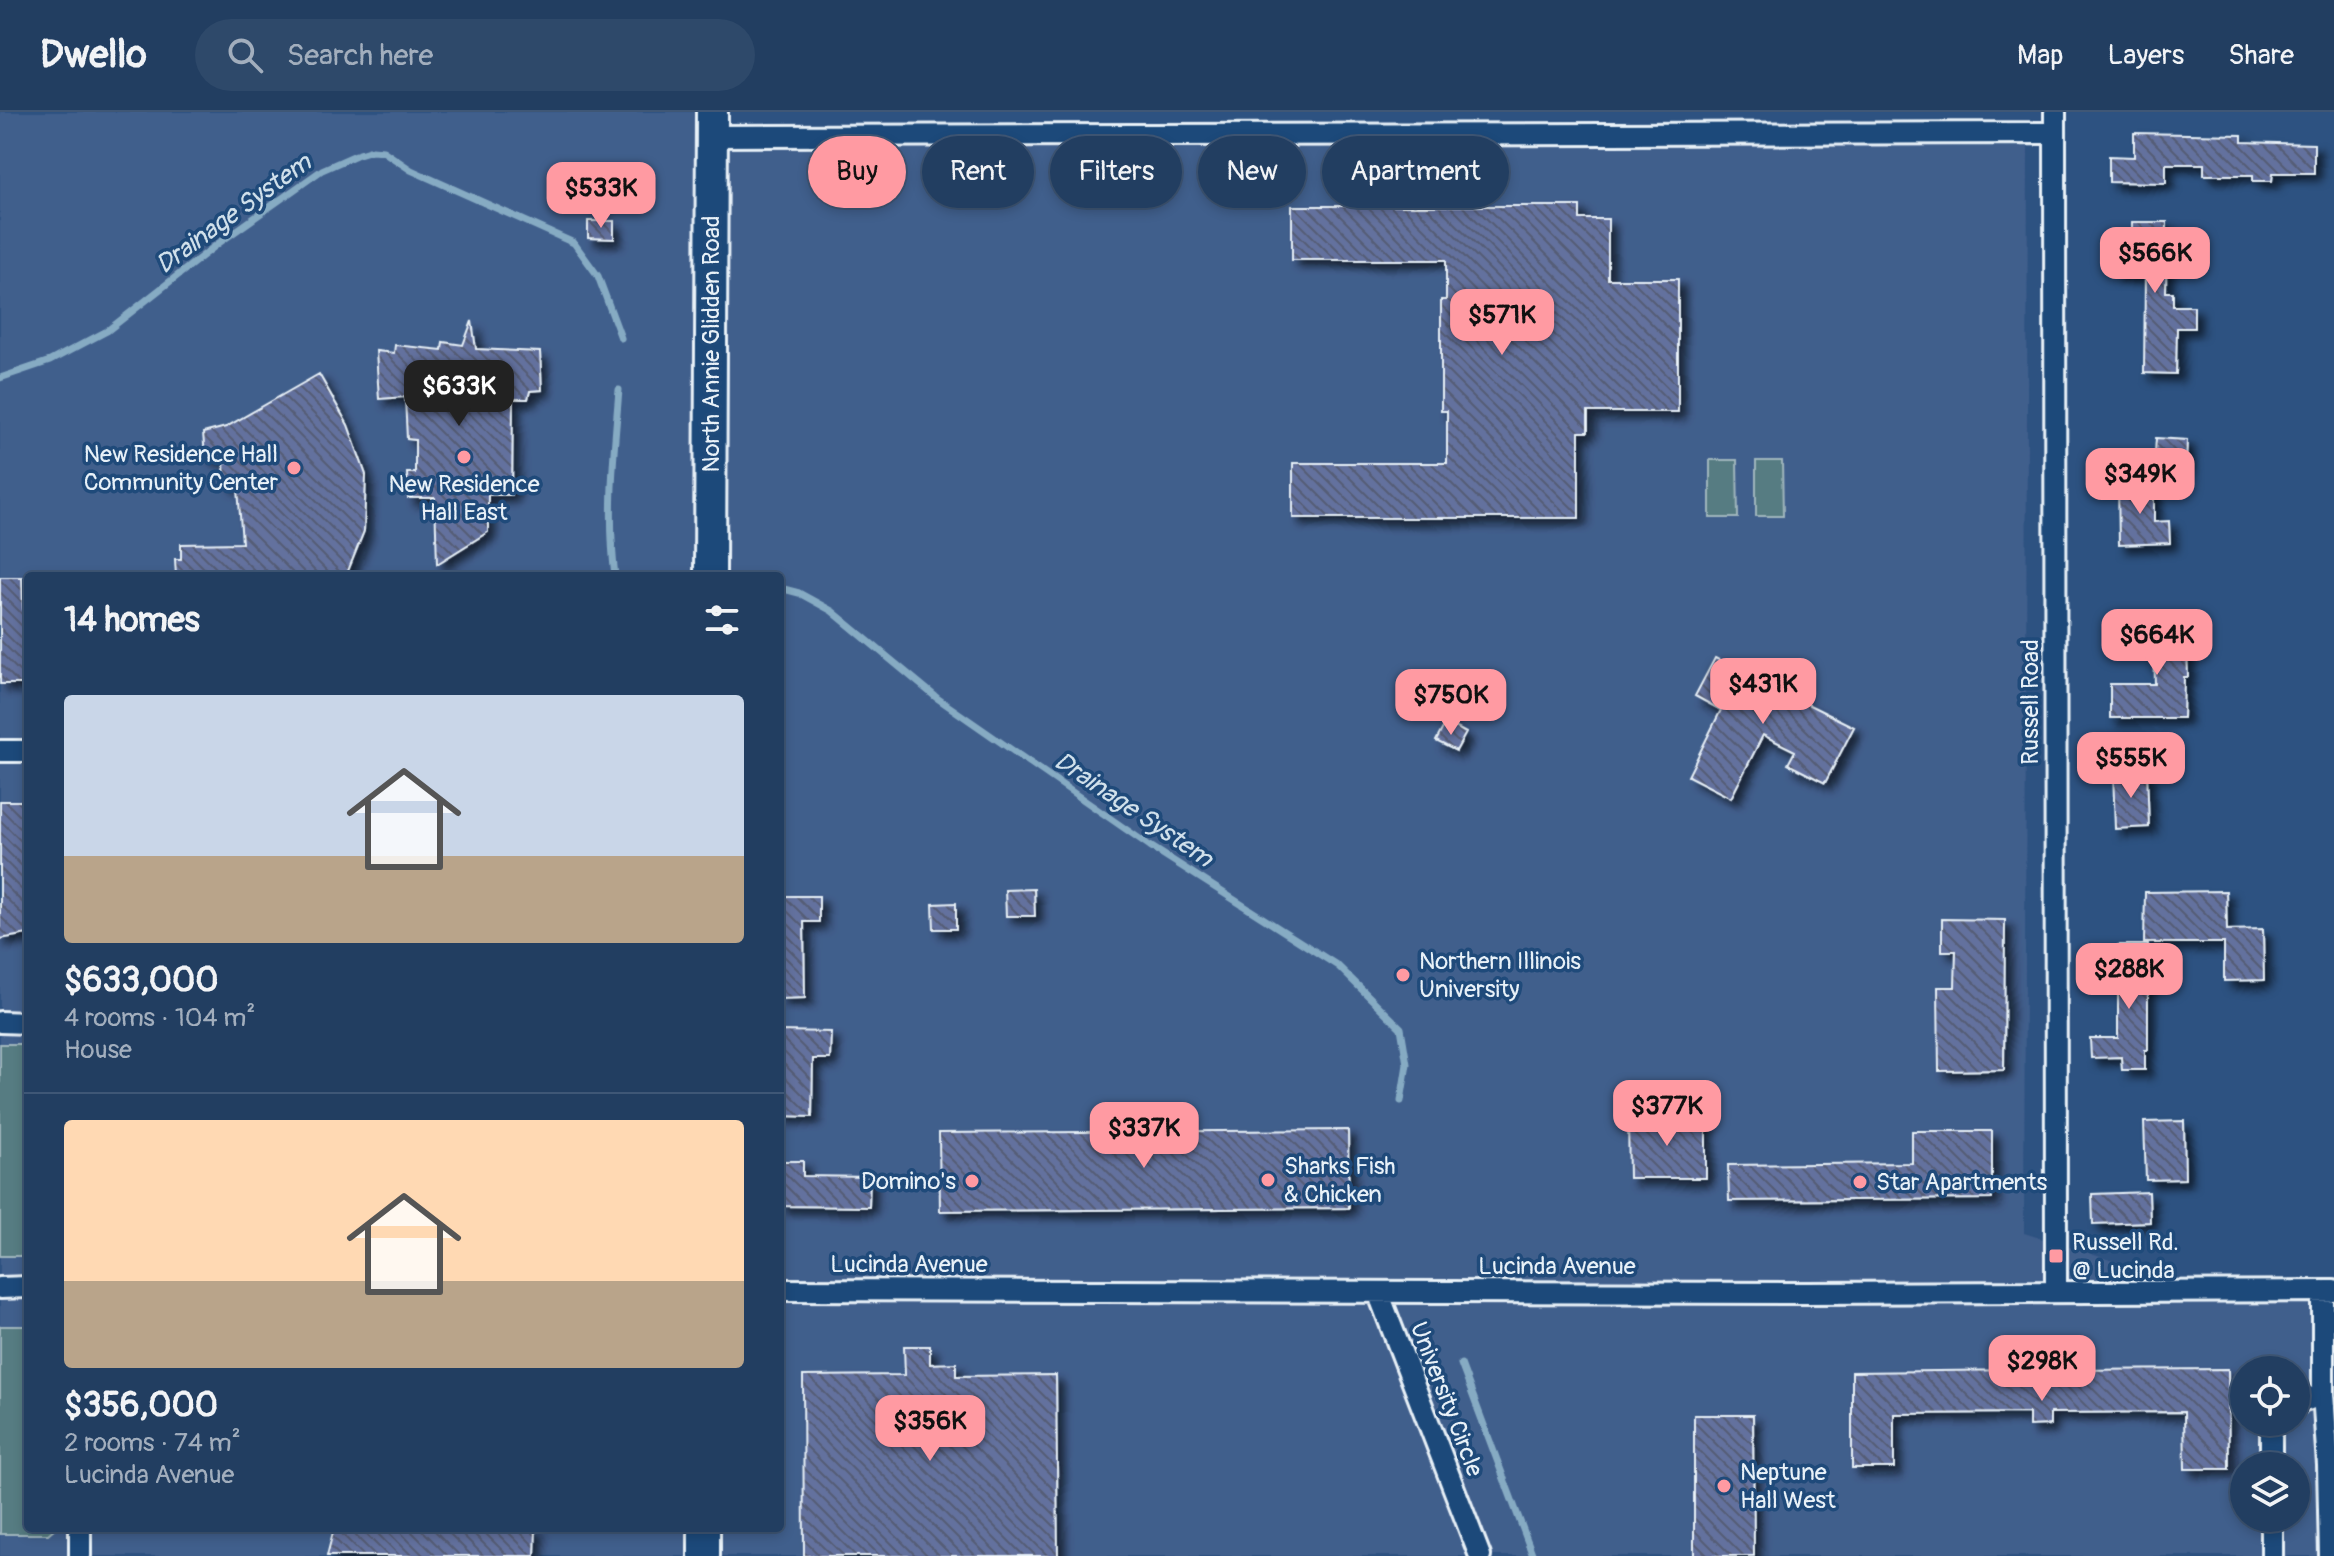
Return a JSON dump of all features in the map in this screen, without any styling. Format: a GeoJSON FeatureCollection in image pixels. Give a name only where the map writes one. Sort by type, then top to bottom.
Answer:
{"type":"FeatureCollection","features":[{"type":"Feature","properties":{"kind":"main road","name":"North Annie Glidden Road"},"geometry":{"type":"LineString","coordinates":[[710,572],[712,124]]}},
{"type":"Feature","properties":{"kind":"main road"},"geometry":{"type":"LineString","coordinates":[[704,1532],[704,1556]]}},
{"type":"Feature","properties":{"kind":"street","name":"Russell Road"},"geometry":{"type":"LineString","coordinates":[[2055,112],[2056,1292]]}},
{"type":"Feature","properties":{"kind":"street"},"geometry":{"type":"LineString","coordinates":[[712,124],[2055,133]]}},
{"type":"Feature","properties":{"kind":"street"},"geometry":{"type":"LineString","coordinates":[[0,751],[24,751]]}},
{"type":"Feature","properties":{"kind":"street"},"geometry":{"type":"LineString","coordinates":[[0,1022],[24,1023]]}},
{"type":"Feature","properties":{"kind":"street"},"geometry":{"type":"LineString","coordinates":[[0,1288],[24,1287]]}},
{"type":"Feature","properties":{"kind":"street","name":"Lucinda Avenue"},"geometry":{"type":"LineString","coordinates":[[784,1290],[2328,1291]]}},
{"type":"Feature","properties":{"kind":"street"},"geometry":{"type":"LineString","coordinates":[[2328,1291],[2323,1394],[2330,1556]]}},
{"type":"Feature","properties":{"kind":"street","name":"University Circle"},"geometry":{"type":"LineString","coordinates":[[1378,1292],[1480,1556]]}},
{"type":"Feature","properties":{"kind":"street"},"geometry":{"type":"LineString","coordinates":[[2310,1399],[2323,1394]]}},
{"type":"Feature","properties":{"kind":"street","name":"University Circle"},"geometry":{"type":"LineString","coordinates":[[1463,1556],[1466,1525]]}},
{"type":"Feature","properties":{"kind":"street"},"geometry":{"type":"LineString","coordinates":[[80,1532],[80,1556]]}},
{"type":"Feature","properties":{"kind":"street"},"geometry":{"type":"LineString","coordinates":[[2272,1532],[2272,1556]]}},
{"type":"Feature","properties":{"kind":"shaded area","name":"Northern Illinois University"},"geometry":{"type":"Polygon","coordinates":[[[0,112],[713,112],[713,136],[808,137],[808,208],[906,208],[906,138],[922,138],[922,208],[1034,208],[1034,139],[1050,139],[1050,208],[1182,208],[1182,140],[1198,140],[1198,208],[1306,208],[1306,141],[1322,141],[1322,208],[1509,208],[1509,143],[2028,147],[2024,1233],[2213,1292],[2334,1291],[2334,1556],[0,1556],[0,112]]]}},
{"type":"Feature","properties":{"kind":"green space"},"geometry":{"type":"Polygon","coordinates":[[[1710,460],[1737,460],[1738,518],[1710,518],[1710,460]]]}},
{"type":"Feature","properties":{"kind":"green space"},"geometry":{"type":"Polygon","coordinates":[[[1756,461],[1782,461],[1783,516],[1756,516],[1756,461]]]}},
{"type":"Feature","properties":{"kind":"green space"},"geometry":{"type":"Polygon","coordinates":[[[0,1044],[24,1044],[24,1256],[0,1256],[0,1044]]]}},
{"type":"Feature","properties":{"kind":"green space"},"geometry":{"type":"Polygon","coordinates":[[[0,1326],[24,1326],[24,1532],[50,1532],[0,1534],[0,1326]]]}},
{"type":"Feature","properties":{"kind":"building"},"geometry":{"type":"Polygon","coordinates":[[[2134,133],[2242,135],[2242,142],[2314,144],[2314,173],[2273,173],[2272,181],[2253,181],[2253,175],[2204,175],[2204,164],[2166,164],[2166,183],[2109,182],[2109,156],[2134,157],[2134,133]]]}},
{"type":"Feature","properties":{"kind":"building"},"geometry":{"type":"Polygon","coordinates":[[[1580,206],[1580,219],[1608,219],[1608,279],[1678,279],[1678,412],[1588,412],[1588,432],[1579,432],[1579,518],[1293,518],[1293,463],[1447,463],[1447,411],[1441,411],[1441,300],[1446,300],[1446,260],[1292,260],[1292,208],[1580,206]]]}},
{"type":"Feature","properties":{"kind":"building"},"geometry":{"type":"Polygon","coordinates":[[[588,221],[614,221],[614,239],[588,238],[588,221]]]}},
{"type":"Feature","properties":{"kind":"building"},"geometry":{"type":"Polygon","coordinates":[[[2132,222],[2167,222],[2166,292],[2173,292],[2173,306],[2194,306],[2194,328],[2177,328],[2176,374],[2144,373],[2145,275],[2114,275],[2114,246],[2132,246],[2132,222]]]}},
{"type":"Feature","properties":{"kind":"building","name":"New Residence Hall East"},"geometry":{"type":"Polygon","coordinates":[[[472,321],[476,349],[540,352],[542,390],[530,391],[528,399],[513,399],[512,495],[488,495],[488,532],[437,564],[435,498],[408,498],[407,473],[415,473],[415,440],[407,439],[405,397],[379,399],[376,351],[394,353],[395,345],[442,350],[443,342],[463,345],[472,321]]]}},
{"type":"Feature","properties":{"kind":"building","name":"New Residence Hall Community Center"},"geometry":{"type":"Polygon","coordinates":[[[319,374],[348,425],[366,475],[364,531],[348,572],[176,572],[175,559],[181,559],[181,544],[242,543],[238,488],[225,483],[224,461],[205,456],[203,433],[226,427],[319,374]]]}},
{"type":"Feature","properties":{"kind":"building"},"geometry":{"type":"Polygon","coordinates":[[[2156,438],[2187,440],[2186,468],[2154,467],[2156,438]]]}},
{"type":"Feature","properties":{"kind":"building"},"geometry":{"type":"Polygon","coordinates":[[[2118,483],[2154,483],[2154,522],[2169,521],[2170,543],[2119,545],[2118,483]]]}},
{"type":"Feature","properties":{"kind":"building"},"geometry":{"type":"Polygon","coordinates":[[[0,577],[22,577],[24,684],[0,684],[0,577]]]}},
{"type":"Feature","properties":{"kind":"building"},"geometry":{"type":"Polygon","coordinates":[[[2186,620],[2188,677],[2184,677],[2183,718],[2110,718],[2110,684],[2155,684],[2154,649],[2147,649],[2146,622],[2186,620]]]}},
{"type":"Feature","properties":{"kind":"building"},"geometry":{"type":"Polygon","coordinates":[[[1715,658],[1757,680],[1767,660],[1801,677],[1791,696],[1854,727],[1825,783],[1788,764],[1795,751],[1763,735],[1731,798],[1688,776],[1721,710],[1695,696],[1715,658]]]}},
{"type":"Feature","properties":{"kind":"building"},"geometry":{"type":"Polygon","coordinates":[[[1446,722],[1466,733],[1456,751],[1436,741],[1446,722]]]}},
{"type":"Feature","properties":{"kind":"building"},"geometry":{"type":"Polygon","coordinates":[[[2147,770],[2149,827],[2115,829],[2113,772],[2147,770]]]}},
{"type":"Feature","properties":{"kind":"building"},"geometry":{"type":"Polygon","coordinates":[[[0,801],[24,801],[24,935],[0,939],[0,801]]]}},
{"type":"Feature","properties":{"kind":"building"},"geometry":{"type":"Polygon","coordinates":[[[1034,889],[1035,916],[1006,916],[1005,890],[1034,889]]]}},
{"type":"Feature","properties":{"kind":"building"},"geometry":{"type":"Polygon","coordinates":[[[2226,891],[2227,930],[2263,929],[2264,980],[2224,981],[2224,943],[2144,943],[2145,892],[2226,891]]]}},
{"type":"Feature","properties":{"kind":"building"},"geometry":{"type":"Polygon","coordinates":[[[784,896],[819,896],[819,922],[804,922],[805,998],[784,999],[784,896]]]}},
{"type":"Feature","properties":{"kind":"building"},"geometry":{"type":"Polygon","coordinates":[[[956,903],[956,929],[934,929],[933,904],[956,903]]]}},
{"type":"Feature","properties":{"kind":"building"},"geometry":{"type":"Polygon","coordinates":[[[1942,919],[2005,920],[2004,1070],[1939,1071],[1938,987],[1955,987],[1956,951],[1942,951],[1942,919]]]}},
{"type":"Feature","properties":{"kind":"building"},"geometry":{"type":"Polygon","coordinates":[[[2118,945],[2148,945],[2148,1050],[2145,1050],[2145,1070],[2122,1070],[2121,1057],[2091,1058],[2090,1038],[2118,1038],[2118,945]]]}},
{"type":"Feature","properties":{"kind":"building"},"geometry":{"type":"Polygon","coordinates":[[[784,1031],[831,1032],[830,1059],[813,1059],[812,1117],[784,1116],[784,1031]]]}},
{"type":"Feature","properties":{"kind":"building"},"geometry":{"type":"Polygon","coordinates":[[[1706,1117],[1706,1178],[1629,1178],[1628,1118],[1706,1117]]]}},
{"type":"Feature","properties":{"kind":"building"},"geometry":{"type":"Polygon","coordinates":[[[2184,1121],[2185,1179],[2146,1180],[2144,1122],[2184,1121]]]}},
{"type":"Feature","properties":{"kind":"building"},"geometry":{"type":"Polygon","coordinates":[[[1348,1130],[1349,1208],[940,1211],[939,1133],[1348,1130]]]}},
{"type":"Feature","properties":{"kind":"building","name":"Star Apartments"},"geometry":{"type":"Polygon","coordinates":[[[1912,1131],[1992,1131],[1992,1199],[1729,1201],[1728,1165],[1912,1163],[1912,1131]]]}},
{"type":"Feature","properties":{"kind":"building"},"geometry":{"type":"Polygon","coordinates":[[[784,1161],[803,1161],[803,1176],[870,1177],[869,1207],[784,1206],[784,1161]]]}},
{"type":"Feature","properties":{"kind":"building"},"geometry":{"type":"Polygon","coordinates":[[[2149,1192],[2150,1222],[2093,1224],[2092,1194],[2149,1192]]]}},
{"type":"Feature","properties":{"kind":"building"},"geometry":{"type":"Polygon","coordinates":[[[904,1346],[930,1346],[930,1364],[956,1363],[956,1376],[1056,1375],[1058,1556],[804,1556],[803,1376],[905,1375],[904,1346]]]}},
{"type":"Feature","properties":{"kind":"building"},"geometry":{"type":"Polygon","coordinates":[[[2026,1360],[2056,1360],[2056,1370],[2228,1369],[2229,1469],[2185,1469],[2184,1412],[2050,1413],[2050,1425],[2029,1426],[2029,1413],[1894,1414],[1894,1468],[1852,1468],[1852,1372],[2026,1370],[2026,1360]]]}},
{"type":"Feature","properties":{"kind":"building","name":"Neptune Hall West"},"geometry":{"type":"Polygon","coordinates":[[[1694,1415],[1753,1415],[1754,1556],[1694,1556],[1694,1415]]]}},
{"type":"Feature","properties":{"kind":"building"},"geometry":{"type":"Polygon","coordinates":[[[333,1532],[536,1532],[535,1556],[327,1556],[333,1532]]]}},
{"type":"Feature","properties":{"kind":"waterway","name":"Drainage System"},"geometry":{"type":"LineString","coordinates":[[0,378],[50,361],[107,331],[219,243],[322,170],[372,150],[383,151],[411,170],[574,243],[598,276],[621,338]]}},
{"type":"Feature","properties":{"kind":"waterway","name":"Drainage System"},"geometry":{"type":"LineString","coordinates":[[615,572],[611,506],[619,390]]}},
{"type":"Feature","properties":{"kind":"waterway","name":"Drainage System"},"geometry":{"type":"LineString","coordinates":[[784,589],[799,593],[832,611],[937,698],[1150,846],[1338,966],[1401,1028],[1407,1064],[1401,1101]]}},
{"type":"Feature","properties":{"kind":"waterway"},"geometry":{"type":"LineString","coordinates":[[1461,1364],[1533,1556]]}},
{"type":"Feature","properties":{"kind":"place","name":"New Residence Hall East"},"geometry":{"type":"Point","coordinates":[464,457]}},
{"type":"Feature","properties":{"kind":"place","name":"New Residence Hall Community Center"},"geometry":{"type":"Point","coordinates":[294,468]}},
{"type":"Feature","properties":{"kind":"place","name":"Northern Illinois University"},"geometry":{"type":"Point","coordinates":[1403,975]}},
{"type":"Feature","properties":{"kind":"place","name":"Sharks Fish & Chicken"},"geometry":{"type":"Point","coordinates":[1268,1180]}},
{"type":"Feature","properties":{"kind":"place","name":"Domino's"},"geometry":{"type":"Point","coordinates":[972,1181]}},
{"type":"Feature","properties":{"kind":"place","name":"Star Apartments"},"geometry":{"type":"Point","coordinates":[1860,1182]}},
{"type":"Feature","properties":{"kind":"place","name":"Russell Rd. @ Lucinda"},"geometry":{"type":"Point","coordinates":[2056,1256]}},
{"type":"Feature","properties":{"kind":"place","name":"Neptune Hall West"},"geometry":{"type":"Point","coordinates":[1724,1486]}}]}
